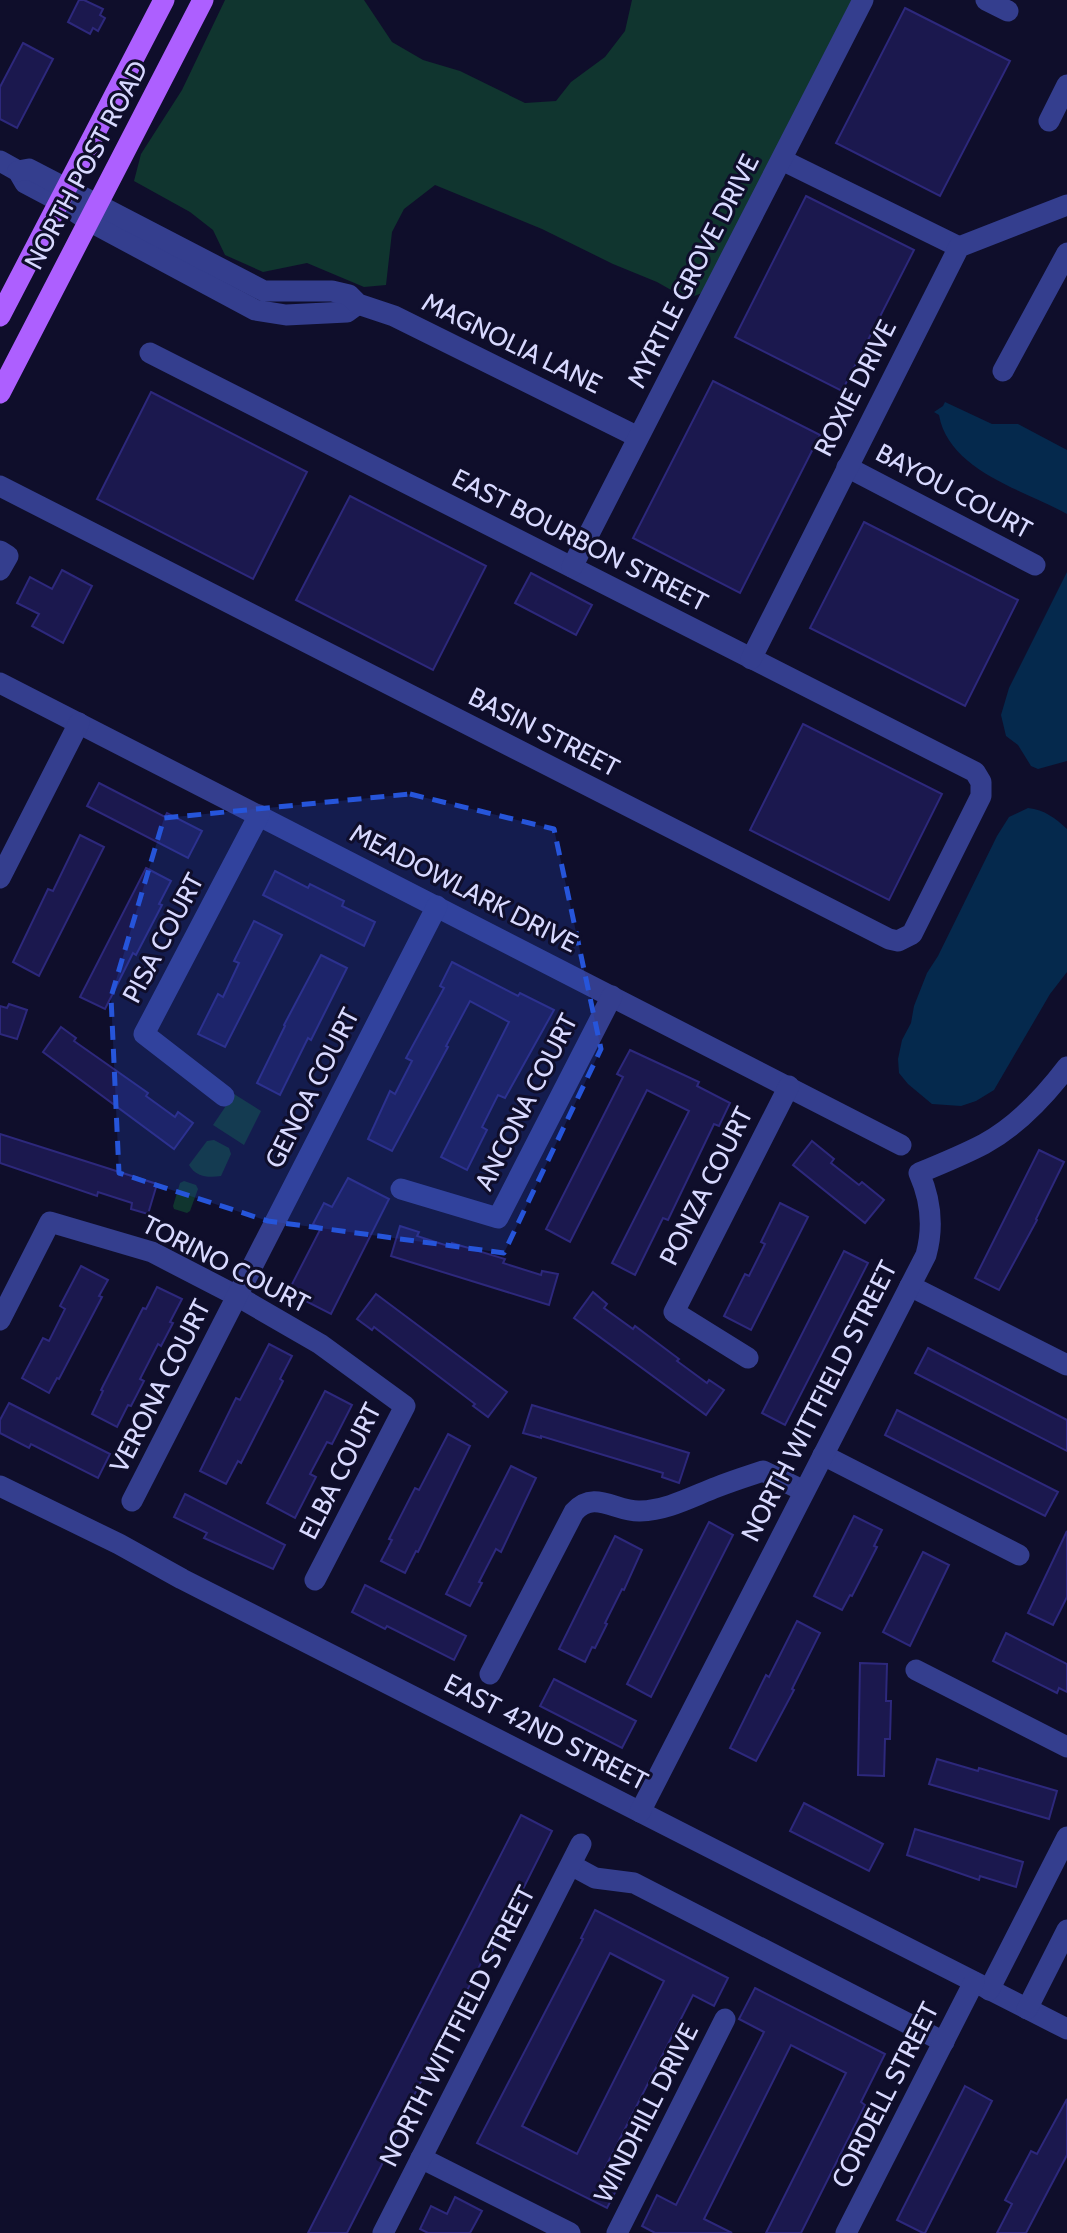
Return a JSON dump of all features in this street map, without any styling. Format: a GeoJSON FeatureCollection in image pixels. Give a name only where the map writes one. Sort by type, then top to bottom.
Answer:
{"type":"FeatureCollection","features":[{"type":"Feature","properties":{"kind":"main road","name":"NORTH POST ROAD"},"geometry":{"type":"LineString","coordinates":[[0,393],[164,0]]}},
{"type":"Feature","properties":{"kind":"main road","name":"NORTH POST ROAD"},"geometry":{"type":"LineString","coordinates":[[0,316],[78,203],[203,0]]}},
{"type":"Feature","properties":{"kind":"street","name":"MYRTLE GROVE DRIVE"},"geometry":{"type":"LineString","coordinates":[[572,568],[863,0]]}},
{"type":"Feature","properties":{"kind":"street"},"geometry":{"type":"LineString","coordinates":[[986,0],[1008,11]]}},
{"type":"Feature","properties":{"kind":"street"},"geometry":{"type":"LineString","coordinates":[[1049,121],[1066,91]]}},
{"type":"Feature","properties":{"kind":"street"},"geometry":{"type":"LineString","coordinates":[[782,160],[959,247],[1067,205]]}},
{"type":"Feature","properties":{"kind":"street","name":"MAGNOLIA LANE"},"geometry":{"type":"LineString","coordinates":[[9,166],[29,169],[78,203],[255,310],[286,315],[347,312],[358,304],[394,316],[638,437]]}},
{"type":"Feature","properties":{"kind":"street","name":"ROXIE DRIVE"},"geometry":{"type":"LineString","coordinates":[[751,659],[959,247]]}},
{"type":"Feature","properties":{"kind":"street"},"geometry":{"type":"LineString","coordinates":[[1003,371],[1067,253]]}},
{"type":"Feature","properties":{"kind":"street","name":"EAST BOURBON STREET"},"geometry":{"type":"LineString","coordinates":[[150,353],[975,772],[981,782]]}},
{"type":"Feature","properties":{"kind":"street","name":"BAYOU COURT"},"geometry":{"type":"LineString","coordinates":[[846,467],[1035,565]]}},
{"type":"Feature","properties":{"kind":"street","name":"BASIN STREET"},"geometry":{"type":"LineString","coordinates":[[0,486],[889,939],[898,941],[915,931],[981,796],[981,782]]}},
{"type":"Feature","properties":{"kind":"street"},"geometry":{"type":"LineString","coordinates":[[0,551],[8,556],[0,570]]}},
{"type":"Feature","properties":{"kind":"street","name":"MEADOWLARK DRIVE"},"geometry":{"type":"LineString","coordinates":[[0,683],[901,1145]]}},
{"type":"Feature","properties":{"kind":"street"},"geometry":{"type":"LineString","coordinates":[[0,878],[79,723]]}},
{"type":"Feature","properties":{"kind":"street","name":"PISA COURT"},"geometry":{"type":"LineString","coordinates":[[224,1096],[144,1034],[259,815]]}},
{"type":"Feature","properties":{"kind":"street","name":"GENOA COURT"},"geometry":{"type":"LineString","coordinates":[[237,1296],[436,906]]}},
{"type":"Feature","properties":{"kind":"street","name":"ANCONA COURT"},"geometry":{"type":"LineString","coordinates":[[401,1189],[498,1218],[612,996]]}},
{"type":"Feature","properties":{"kind":"street","name":"NORTH WITTFIELD STREET"},"geometry":{"type":"LineString","coordinates":[[640,1812],[926,1255],[931,1231],[929,1200],[919,1173],[984,1144],[1063,1083]]}},
{"type":"Feature","properties":{"kind":"street","name":"PONZA COURT"},"geometry":{"type":"LineString","coordinates":[[748,1358],[674,1312],[789,1086]]}},
{"type":"Feature","properties":{"kind":"street","name":"TORINO COURT"},"geometry":{"type":"LineString","coordinates":[[0,1320],[50,1222],[152,1252],[237,1296],[320,1344]]}},
{"type":"Feature","properties":{"kind":"street"},"geometry":{"type":"LineString","coordinates":[[910,1286],[1067,1365]]}},
{"type":"Feature","properties":{"kind":"street","name":"VERONA COURT"},"geometry":{"type":"LineString","coordinates":[[132,1501],[237,1296]]}},
{"type":"Feature","properties":{"kind":"street","name":"ELBA COURT"},"geometry":{"type":"LineString","coordinates":[[315,1580],[405,1406],[320,1344]]}},
{"type":"Feature","properties":{"kind":"street"},"geometry":{"type":"LineString","coordinates":[[823,1455],[1019,1555]]}},
{"type":"Feature","properties":{"kind":"street"},"geometry":{"type":"LineString","coordinates":[[490,1674],[574,1512],[581,1504],[610,1504],[636,1511],[658,1509],[677,1505],[716,1487],[763,1471],[804,1490]]}},
{"type":"Feature","properties":{"kind":"street","name":"EAST 42ND STREET"},"geometry":{"type":"LineString","coordinates":[[0,1486],[119,1544],[182,1579],[1067,2029]]}},
{"type":"Feature","properties":{"kind":"street"},"geometry":{"type":"LineString","coordinates":[[916,1670],[1067,1747]]}},
{"type":"Feature","properties":{"kind":"street","name":"CORDELL STREET"},"geometry":{"type":"LineString","coordinates":[[846,2233],[944,2042],[982,1986],[1067,1838]]}},
{"type":"Feature","properties":{"kind":"street","name":"NORTH WITTFIELD STREET"},"geometry":{"type":"LineString","coordinates":[[383,2233],[581,1844]]}},
{"type":"Feature","properties":{"kind":"street"},"geometry":{"type":"LineString","coordinates":[[570,1865],[596,1878],[634,1883],[944,2042]]}},
{"type":"Feature","properties":{"kind":"street"},"geometry":{"type":"LineString","coordinates":[[1027,2009],[1067,1930]]}},
{"type":"Feature","properties":{"kind":"street","name":"WINDHILL DRIVE"},"geometry":{"type":"LineString","coordinates":[[617,2233],[725,2018]]}},
{"type":"Feature","properties":{"kind":"street"},"geometry":{"type":"LineString","coordinates":[[421,2158],[570,2233]]}},
{"type":"Feature","properties":{"kind":"highlighted area"},"geometry":{"type":"Polygon","coordinates":[[[410,794],[554,829],[601,1049],[504,1253],[268,1221],[119,1173],[111,997],[164,818],[410,794]]]}},
{"type":"Feature","properties":{"kind":"green space"},"geometry":{"type":"Polygon","coordinates":[[[225,0],[364,0],[392,42],[423,60],[460,71],[525,103],[556,101],[571,82],[605,57],[625,31],[632,0],[852,0],[702,293],[687,299],[657,282],[542,229],[435,185],[404,209],[392,232],[386,285],[364,287],[307,263],[263,272],[225,255],[213,230],[190,212],[134,181],[141,154],[182,90],[225,0]]]}},
{"type":"Feature","properties":{"kind":"green space"},"geometry":{"type":"Polygon","coordinates":[[[234,1094],[261,1111],[244,1145],[213,1125],[234,1094]]]}},
{"type":"Feature","properties":{"kind":"green space"},"geometry":{"type":"Polygon","coordinates":[[[214,1140],[229,1148],[231,1154],[221,1176],[207,1177],[189,1165],[207,1141],[214,1140]]]}},
{"type":"Feature","properties":{"kind":"green space"},"geometry":{"type":"Polygon","coordinates":[[[184,1181],[196,1185],[198,1189],[187,1213],[174,1209],[173,1206],[180,1183],[184,1181]]]}},
{"type":"Feature","properties":{"kind":"water"},"geometry":{"type":"Polygon","coordinates":[[[945,402],[992,424],[1018,424],[1067,450],[1067,514],[991,477],[957,451],[946,434],[939,415],[934,412],[945,402]]]}},
{"type":"Feature","properties":{"kind":"water"},"geometry":{"type":"Polygon","coordinates":[[[1067,572],[1067,761],[1038,769],[1031,766],[1018,745],[1006,736],[1001,715],[1009,688],[1067,572]]]}},
{"type":"Feature","properties":{"kind":"water"},"geometry":{"type":"Polygon","coordinates":[[[1028,808],[1049,815],[1067,829],[1067,972],[1050,994],[994,1090],[961,1106],[932,1104],[899,1073],[898,1059],[902,1040],[911,1023],[914,1006],[927,973],[997,836],[1009,817],[1028,808]]]}},
{"type":"Feature","properties":{"kind":"building"},"geometry":{"type":"Polygon","coordinates":[[[79,0],[103,9],[100,15],[105,18],[98,31],[93,28],[90,34],[68,22],[79,0]]]}},
{"type":"Feature","properties":{"kind":"building"},"geometry":{"type":"Polygon","coordinates":[[[905,8],[1010,61],[940,196],[836,143],[905,8]]]}},
{"type":"Feature","properties":{"kind":"building"},"geometry":{"type":"Polygon","coordinates":[[[23,43],[53,59],[17,128],[0,119],[0,87],[23,43]]]}},
{"type":"Feature","properties":{"kind":"building"},"geometry":{"type":"Polygon","coordinates":[[[806,196],[914,250],[842,391],[735,337],[806,196]]]}},
{"type":"Feature","properties":{"kind":"building"},"geometry":{"type":"Polygon","coordinates":[[[713,381],[820,435],[740,593],[633,538],[713,381]]]}},
{"type":"Feature","properties":{"kind":"building"},"geometry":{"type":"Polygon","coordinates":[[[151,392],[307,472],[253,579],[97,499],[151,392]]]}},
{"type":"Feature","properties":{"kind":"building"},"geometry":{"type":"Polygon","coordinates":[[[350,496],[486,566],[433,670],[296,600],[350,496]]]}},
{"type":"Feature","properties":{"kind":"building"},"geometry":{"type":"Polygon","coordinates":[[[864,522],[1018,600],[965,706],[810,628],[864,522]]]}},
{"type":"Feature","properties":{"kind":"building"},"geometry":{"type":"Polygon","coordinates":[[[62,570],[92,586],[63,643],[32,626],[39,614],[17,603],[30,577],[52,589],[62,570]]]}},
{"type":"Feature","properties":{"kind":"building"},"geometry":{"type":"Polygon","coordinates":[[[531,573],[592,605],[576,635],[515,603],[531,573]]]}},
{"type":"Feature","properties":{"kind":"building"},"geometry":{"type":"Polygon","coordinates":[[[803,724],[942,794],[889,900],[750,830],[803,724]]]}},
{"type":"Feature","properties":{"kind":"building"},"geometry":{"type":"Polygon","coordinates":[[[99,783],[165,817],[167,813],[202,831],[188,858],[87,806],[99,783]]]}},
{"type":"Feature","properties":{"kind":"building"},"geometry":{"type":"Polygon","coordinates":[[[80,835],[104,847],[39,976],[13,962],[48,889],[53,891],[80,835]]]}},
{"type":"Feature","properties":{"kind":"building"},"geometry":{"type":"Polygon","coordinates":[[[146,868],[171,881],[159,904],[162,905],[136,955],[133,953],[105,1009],[80,997],[146,868]]]}},
{"type":"Feature","properties":{"kind":"building"},"geometry":{"type":"Polygon","coordinates":[[[275,871],[308,888],[310,884],[344,901],[342,906],[375,922],[364,946],[263,895],[275,871]]]}},
{"type":"Feature","properties":{"kind":"building"},"geometry":{"type":"Polygon","coordinates":[[[254,921],[282,935],[225,1047],[198,1034],[218,994],[223,997],[239,963],[234,961],[254,921]]]}},
{"type":"Feature","properties":{"kind":"building"},"geometry":{"type":"Polygon","coordinates":[[[321,955],[347,968],[280,1095],[257,1083],[321,955]]]}},
{"type":"Feature","properties":{"kind":"building"},"geometry":{"type":"Polygon","coordinates":[[[452,962],[518,996],[520,993],[554,1010],[505,1098],[498,1095],[482,1127],[487,1130],[467,1170],[441,1157],[509,1022],[470,1001],[392,1151],[368,1139],[390,1091],[395,1094],[412,1061],[406,1058],[444,988],[440,986],[452,962]]]}},
{"type":"Feature","properties":{"kind":"building"},"geometry":{"type":"Polygon","coordinates":[[[9,1004],[27,1010],[17,1039],[0,1034],[0,1006],[7,1008],[9,1004]]]}},
{"type":"Feature","properties":{"kind":"building"},"geometry":{"type":"Polygon","coordinates":[[[61,1027],[76,1038],[74,1041],[148,1093],[146,1096],[175,1117],[178,1112],[193,1123],[174,1149],[43,1052],[61,1027]]]}},
{"type":"Feature","properties":{"kind":"building"},"geometry":{"type":"Polygon","coordinates":[[[630,1050],[699,1082],[697,1086],[730,1103],[719,1126],[714,1124],[668,1220],[663,1218],[635,1275],[612,1263],[689,1111],[647,1090],[570,1242],[546,1229],[623,1077],[617,1074],[630,1050]]]}},
{"type":"Feature","properties":{"kind":"building"},"geometry":{"type":"Polygon","coordinates":[[[0,1134],[157,1184],[148,1214],[131,1209],[132,1203],[98,1192],[97,1196],[0,1163],[0,1134]]]}},
{"type":"Feature","properties":{"kind":"building"},"geometry":{"type":"Polygon","coordinates":[[[812,1141],[834,1159],[831,1163],[859,1185],[862,1182],[884,1200],[865,1223],[793,1165],[812,1141]]]}},
{"type":"Feature","properties":{"kind":"building"},"geometry":{"type":"Polygon","coordinates":[[[1039,1150],[1064,1162],[1037,1220],[999,1290],[975,1278],[1039,1150]]]}},
{"type":"Feature","properties":{"kind":"building"},"geometry":{"type":"Polygon","coordinates":[[[348,1178],[389,1199],[331,1314],[288,1292],[321,1228],[313,1224],[324,1203],[332,1207],[348,1178]]]}},
{"type":"Feature","properties":{"kind":"building"},"geometry":{"type":"Polygon","coordinates":[[[780,1203],[808,1217],[751,1330],[724,1316],[745,1274],[749,1276],[765,1244],[761,1242],[780,1203]]]}},
{"type":"Feature","properties":{"kind":"building"},"geometry":{"type":"Polygon","coordinates":[[[400,1226],[419,1232],[417,1236],[505,1259],[503,1263],[541,1275],[542,1271],[558,1274],[549,1305],[391,1256],[400,1226]]]}},
{"type":"Feature","properties":{"kind":"building"},"geometry":{"type":"Polygon","coordinates":[[[844,1251],[868,1263],[785,1425],[762,1413],[844,1251]]]}},
{"type":"Feature","properties":{"kind":"building"},"geometry":{"type":"Polygon","coordinates":[[[81,1266],[108,1280],[99,1296],[102,1297],[49,1393],[22,1378],[43,1338],[49,1341],[65,1309],[60,1306],[81,1266]]]}},
{"type":"Feature","properties":{"kind":"building"},"geometry":{"type":"Polygon","coordinates":[[[157,1287],[182,1299],[161,1346],[158,1344],[140,1379],[144,1381],[117,1427],[92,1414],[103,1391],[101,1390],[143,1308],[146,1309],[157,1287]]]}},
{"type":"Feature","properties":{"kind":"building"},"geometry":{"type":"Polygon","coordinates":[[[593,1292],[607,1304],[604,1308],[633,1329],[635,1326],[707,1383],[709,1380],[724,1390],[706,1415],[574,1318],[593,1292]]]}},
{"type":"Feature","properties":{"kind":"building"},"geometry":{"type":"Polygon","coordinates":[[[376,1294],[507,1392],[488,1417],[473,1406],[475,1404],[374,1327],[372,1330],[357,1319],[376,1294]]]}},
{"type":"Feature","properties":{"kind":"building"},"geometry":{"type":"Polygon","coordinates":[[[269,1344],[292,1356],[280,1379],[283,1381],[241,1463],[238,1461],[226,1484],[200,1471],[236,1398],[240,1400],[269,1344]]]}},
{"type":"Feature","properties":{"kind":"building"},"geometry":{"type":"Polygon","coordinates":[[[928,1348],[1067,1420],[1067,1451],[915,1373],[928,1348]]]}},
{"type":"Feature","properties":{"kind":"building"},"geometry":{"type":"Polygon","coordinates":[[[325,1391],[352,1405],[332,1444],[327,1442],[310,1474],[316,1477],[295,1518],[267,1503],[325,1391]]]}},
{"type":"Feature","properties":{"kind":"building"},"geometry":{"type":"Polygon","coordinates":[[[9,1403],[110,1454],[98,1478],[31,1444],[29,1448],[0,1433],[0,1420],[9,1403]]]}},
{"type":"Feature","properties":{"kind":"building"},"geometry":{"type":"Polygon","coordinates":[[[532,1405],[689,1453],[679,1483],[662,1477],[663,1473],[523,1433],[532,1405]]]}},
{"type":"Feature","properties":{"kind":"building"},"geometry":{"type":"Polygon","coordinates":[[[897,1410],[1058,1492],[1045,1516],[885,1435],[897,1410]]]}},
{"type":"Feature","properties":{"kind":"building"},"geometry":{"type":"Polygon","coordinates":[[[448,1434],[470,1446],[405,1573],[381,1561],[415,1488],[419,1490],[448,1434]]]}},
{"type":"Feature","properties":{"kind":"building"},"geometry":{"type":"Polygon","coordinates":[[[511,1466],[536,1478],[501,1552],[496,1549],[470,1606],[446,1594],[511,1466]]]}},
{"type":"Feature","properties":{"kind":"building"},"geometry":{"type":"Polygon","coordinates":[[[185,1494],[285,1545],[273,1569],[204,1538],[207,1533],[174,1517],[185,1494]]]}},
{"type":"Feature","properties":{"kind":"building"},"geometry":{"type":"Polygon","coordinates":[[[854,1516],[882,1530],[874,1546],[877,1547],[842,1610],[814,1596],[854,1516]]]}},
{"type":"Feature","properties":{"kind":"building"},"geometry":{"type":"Polygon","coordinates":[[[709,1522],[733,1535],[651,1697],[627,1684],[709,1522]]]}},
{"type":"Feature","properties":{"kind":"building"},"geometry":{"type":"Polygon","coordinates":[[[1067,1531],[1067,1597],[1053,1625],[1028,1613],[1067,1531]]]}},
{"type":"Feature","properties":{"kind":"building"},"geometry":{"type":"Polygon","coordinates":[[[615,1536],[642,1550],[595,1648],[592,1647],[585,1662],[559,1649],[615,1536]]]}},
{"type":"Feature","properties":{"kind":"building"},"geometry":{"type":"Polygon","coordinates":[[[923,1552],[949,1565],[910,1646],[883,1632],[923,1552]]]}},
{"type":"Feature","properties":{"kind":"building"},"geometry":{"type":"Polygon","coordinates":[[[365,1585],[466,1636],[454,1660],[387,1626],[385,1629],[352,1612],[365,1585]]]}},
{"type":"Feature","properties":{"kind":"building"},"geometry":{"type":"Polygon","coordinates":[[[797,1621],[820,1633],[792,1689],[794,1690],[756,1761],[730,1748],[766,1675],[769,1677],[797,1621]]]}},
{"type":"Feature","properties":{"kind":"building"},"geometry":{"type":"Polygon","coordinates":[[[1006,1633],[1067,1664],[1067,1692],[1059,1688],[1057,1693],[993,1661],[1006,1633]]]}},
{"type":"Feature","properties":{"kind":"building"},"geometry":{"type":"Polygon","coordinates":[[[860,1663],[887,1664],[886,1701],[891,1701],[890,1739],[885,1739],[884,1776],[858,1775],[860,1663]]]}},
{"type":"Feature","properties":{"kind":"building"},"geometry":{"type":"Polygon","coordinates":[[[554,1679],[636,1721],[622,1748],[540,1706],[554,1679]]]}},
{"type":"Feature","properties":{"kind":"building"},"geometry":{"type":"Polygon","coordinates":[[[937,1759],[978,1771],[979,1768],[1057,1791],[1049,1819],[929,1784],[937,1759]]]}},
{"type":"Feature","properties":{"kind":"building"},"geometry":{"type":"Polygon","coordinates":[[[804,1803],[883,1844],[869,1871],[790,1831],[804,1803]]]}},
{"type":"Feature","properties":{"kind":"building"},"geometry":{"type":"Polygon","coordinates":[[[521,1815],[552,1831],[487,1961],[483,1959],[347,2233],[308,2233],[521,1815]]]}},
{"type":"Feature","properties":{"kind":"building"},"geometry":{"type":"Polygon","coordinates":[[[915,1829],[1023,1862],[1016,1887],[980,1876],[979,1880],[907,1855],[915,1829]]]}},
{"type":"Feature","properties":{"kind":"building"},"geometry":{"type":"Polygon","coordinates":[[[595,1910],[728,1978],[714,2006],[693,1995],[605,2168],[623,2177],[607,2208],[477,2143],[583,1939],[581,1938],[595,1910]],[[610,1953],[522,2126],[577,2154],[664,1981],[610,1953]]]}},
{"type":"Feature","properties":{"kind":"building"},"geometry":{"type":"Polygon","coordinates":[[[755,1988],[885,2054],[861,2102],[865,2105],[801,2233],[766,2233],[846,2073],[791,2045],[704,2219],[732,2233],[655,2233],[642,2226],[657,2195],[676,2205],[764,2032],[739,2019],[755,1988]]]}},
{"type":"Feature","properties":{"kind":"building"},"geometry":{"type":"Polygon","coordinates":[[[965,2086],[992,2101],[923,2233],[897,2220],[965,2086]]]}},
{"type":"Feature","properties":{"kind":"building"},"geometry":{"type":"Polygon","coordinates":[[[1067,2099],[1067,2155],[1026,2233],[997,2233],[1012,2204],[1005,2200],[1031,2151],[1037,2154],[1067,2099]]]}},
{"type":"Feature","properties":{"kind":"building"},"geometry":{"type":"Polygon","coordinates":[[[455,2197],[482,2211],[470,2233],[428,2233],[420,2229],[431,2206],[447,2214],[455,2197]]]}}]}
